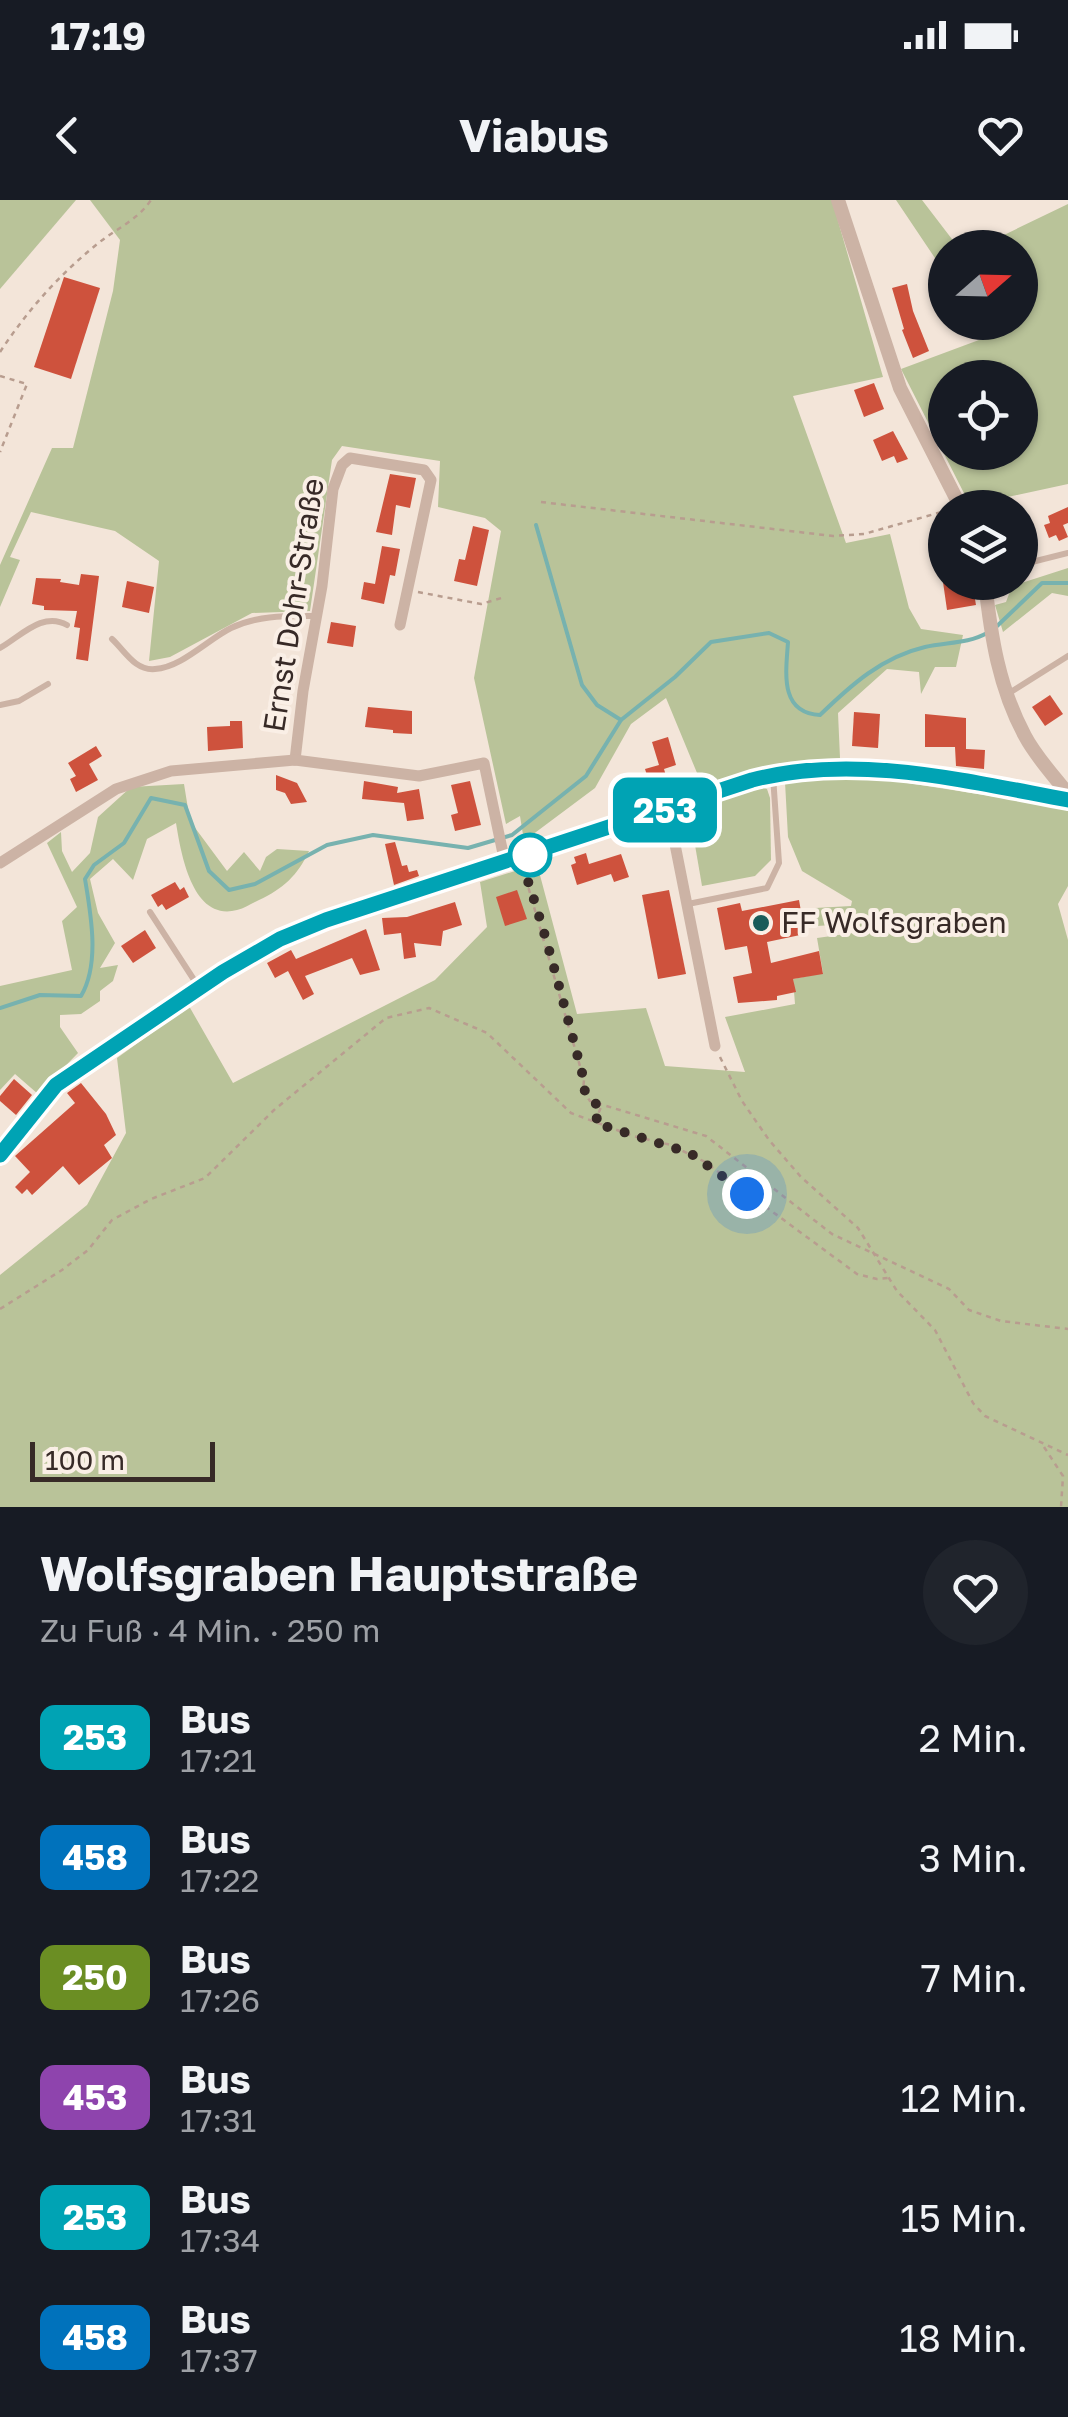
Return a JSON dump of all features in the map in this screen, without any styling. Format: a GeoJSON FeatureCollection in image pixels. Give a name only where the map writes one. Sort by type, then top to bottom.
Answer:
{"type":"FeatureCollection","features":[{"type":"Feature","properties":{"kind":"main road"},"geometry":{"type":"LineString","coordinates":[[0,1155],[56,1085],[200,987],[280,939],[509,856],[773,775],[812,769],[869,770],[1068,797]]}},
{"type":"Feature","properties":{"kind":"street"},"geometry":{"type":"LineString","coordinates":[[838,200],[900,388],[952,490]]}},
{"type":"Feature","properties":{"kind":"street","name":"Ernst Dohr-Straße"},"geometry":{"type":"LineString","coordinates":[[296,760],[333,489],[342,464],[350,458],[424,470],[431,480],[400,624]]}},
{"type":"Feature","properties":{"kind":"street"},"geometry":{"type":"LineString","coordinates":[[988,600],[993,646],[1006,696],[1027,740],[1068,797]]}},
{"type":"Feature","properties":{"kind":"street"},"geometry":{"type":"LineString","coordinates":[[0,864],[116,789],[143,778],[171,771],[296,760],[419,776],[484,763],[498,829],[509,856]]}},
{"type":"Feature","properties":{"kind":"street"},"geometry":{"type":"LineString","coordinates":[[668,809],[715,1046]]}},
{"type":"Feature","properties":{"kind":"lane"},"geometry":{"type":"LineString","coordinates":[[1038,561],[1068,554]]}},
{"type":"Feature","properties":{"kind":"lane"},"geometry":{"type":"LineString","coordinates":[[112,639],[132,663],[153,670],[175,662],[253,618],[317,616]]}},
{"type":"Feature","properties":{"kind":"lane"},"geometry":{"type":"LineString","coordinates":[[0,648],[42,622],[53,620],[68,625]]}},
{"type":"Feature","properties":{"kind":"lane"},"geometry":{"type":"LineString","coordinates":[[1006,696],[1068,656]]}},
{"type":"Feature","properties":{"kind":"lane"},"geometry":{"type":"LineString","coordinates":[[0,705],[19,701],[48,684]]}},
{"type":"Feature","properties":{"kind":"lane"},"geometry":{"type":"LineString","coordinates":[[688,904],[768,888],[779,864],[773,775]]}},
{"type":"Feature","properties":{"kind":"lane"},"geometry":{"type":"LineString","coordinates":[[150,912],[200,987]]}},
{"type":"Feature","properties":{"kind":"path"},"geometry":{"type":"LineString","coordinates":[[0,352],[62,273],[142,214],[151,200]]}},
{"type":"Feature","properties":{"kind":"path"},"geometry":{"type":"LineString","coordinates":[[0,376],[27,384],[0,452]]}},
{"type":"Feature","properties":{"kind":"path"},"geometry":{"type":"LineString","coordinates":[[541,502],[832,536],[864,534],[928,516]]}},
{"type":"Feature","properties":{"kind":"path"},"geometry":{"type":"LineString","coordinates":[[407,590],[481,604],[505,597]]}},
{"type":"Feature","properties":{"kind":"path"},"geometry":{"type":"LineString","coordinates":[[509,856],[536,903],[584,1080],[583,1091],[590,1101],[706,1136],[832,1234],[949,1288],[969,1310],[1001,1321],[1068,1330]]}},
{"type":"Feature","properties":{"kind":"path"},"geometry":{"type":"LineString","coordinates":[[0,1308],[88,1250],[112,1220],[151,1199],[205,1178],[274,1110],[386,1018],[429,1008],[487,1033],[571,1114],[690,1153],[857,1274],[877,1280],[888,1278]]}},
{"type":"Feature","properties":{"kind":"path"},"geometry":{"type":"LineString","coordinates":[[715,1046],[742,1101],[768,1140],[801,1177],[849,1218],[888,1278],[935,1330],[973,1403],[985,1416],[1068,1456]]}},
{"type":"Feature","properties":{"kind":"path"},"geometry":{"type":"LineString","coordinates":[[595,1123],[601,1107]]}},
{"type":"Feature","properties":{"kind":"path"},"geometry":{"type":"LineString","coordinates":[[1043,1446],[1064,1476],[1061,1507]]}},
{"type":"Feature","properties":{"kind":"green space"},"geometry":{"type":"Polygon","coordinates":[[[0,200],[76,200],[0,289],[0,200]]]}},
{"type":"Feature","properties":{"kind":"green space"},"geometry":{"type":"Polygon","coordinates":[[[90,200],[832,200],[883,377],[793,396],[846,543],[890,534],[909,608],[921,629],[963,635],[956,667],[935,667],[921,694],[919,672],[887,669],[838,713],[840,758],[770,767],[702,785],[666,698],[631,724],[595,788],[524,841],[520,816],[506,824],[474,678],[501,531],[485,518],[438,507],[440,461],[342,446],[332,460],[310,611],[252,613],[170,657],[149,661],[159,561],[115,531],[31,512],[10,557],[20,560],[0,607],[0,565],[52,448],[73,448],[113,291],[120,240],[90,200]]]}},
{"type":"Feature","properties":{"kind":"green space"},"geometry":{"type":"Polygon","coordinates":[[[896,200],[922,200],[945,230],[928,230],[928,248],[896,200]]]}},
{"type":"Feature","properties":{"kind":"green space"},"geometry":{"type":"Polygon","coordinates":[[[1068,204],[1068,484],[1038,490],[962,490],[952,470],[1038,470],[1038,360],[928,360],[928,422],[901,369],[979,340],[1038,340],[1038,230],[1014,230],[1068,204]]]}},
{"type":"Feature","properties":{"kind":"green space"},"geometry":{"type":"Polygon","coordinates":[[[1068,568],[1068,596],[1052,593],[1003,632],[995,605],[1007,600],[1038,600],[1038,578],[1068,568]]]}},
{"type":"Feature","properties":{"kind":"green space"},"geometry":{"type":"Polygon","coordinates":[[[839,776],[1068,808],[1068,886],[1058,904],[1068,940],[1068,1507],[0,1507],[0,1275],[87,1205],[126,1133],[117,1058],[189,1006],[233,1083],[435,980],[487,927],[480,882],[537,864],[577,1014],[646,1008],[665,1066],[745,1072],[725,1017],[795,1004],[793,979],[823,973],[817,938],[853,933],[852,924],[816,926],[815,908],[851,906],[852,901],[802,871],[788,837],[785,782],[839,776]]]}},
{"type":"Feature","properties":{"kind":"green space"},"geometry":{"type":"Polygon","coordinates":[[[184,784],[190,821],[227,871],[244,852],[260,871],[266,857],[277,849],[309,851],[305,860],[275,891],[240,909],[222,911],[199,896],[186,867],[176,823],[147,839],[133,880],[113,859],[90,879],[98,913],[115,943],[100,968],[118,965],[113,981],[100,991],[100,1001],[81,1014],[60,1015],[60,1027],[78,1053],[38,1094],[15,1074],[0,1090],[0,986],[72,970],[62,921],[77,907],[47,843],[61,832],[62,851],[72,872],[90,853],[98,817],[131,787],[184,784]]]}},
{"type":"Feature","properties":{"kind":"green space"},"geometry":{"type":"Polygon","coordinates":[[[759,787],[767,789],[770,798],[771,860],[755,876],[702,886],[689,810],[759,787]]]}},
{"type":"Feature","properties":{"kind":"building"},"geometry":{"type":"Polygon","coordinates":[[[64,277],[100,288],[71,379],[34,367],[64,277]]]}},
{"type":"Feature","properties":{"kind":"building"},"geometry":{"type":"Polygon","coordinates":[[[907,284],[929,351],[913,358],[892,288],[907,284]]]}},
{"type":"Feature","properties":{"kind":"building"},"geometry":{"type":"Polygon","coordinates":[[[874,383],[884,409],[864,417],[854,390],[874,383]]]}},
{"type":"Feature","properties":{"kind":"building"},"geometry":{"type":"Polygon","coordinates":[[[893,431],[908,459],[897,463],[894,456],[882,461],[873,440],[893,431]]]}},
{"type":"Feature","properties":{"kind":"building"},"geometry":{"type":"Polygon","coordinates":[[[390,474],[416,478],[410,508],[396,505],[392,535],[376,532],[390,474]]]}},
{"type":"Feature","properties":{"kind":"building"},"geometry":{"type":"Polygon","coordinates":[[[1068,507],[1068,523],[1063,525],[1068,537],[1059,541],[1056,535],[1049,538],[1044,525],[1050,523],[1048,516],[1068,507]]]}},
{"type":"Feature","properties":{"kind":"building"},"geometry":{"type":"Polygon","coordinates":[[[473,526],[489,530],[477,586],[454,581],[459,559],[465,560],[473,526]]]}},
{"type":"Feature","properties":{"kind":"building"},"geometry":{"type":"Polygon","coordinates":[[[382,546],[400,549],[384,604],[361,599],[364,582],[375,584],[382,546]]]}},
{"type":"Feature","properties":{"kind":"building"},"geometry":{"type":"Polygon","coordinates":[[[81,574],[99,576],[88,661],[76,659],[80,628],[74,627],[77,611],[44,610],[44,606],[32,604],[36,578],[61,579],[60,582],[79,585],[81,574]]]}},
{"type":"Feature","properties":{"kind":"building"},"geometry":{"type":"Polygon","coordinates":[[[127,581],[154,587],[149,613],[122,607],[127,581]]]}},
{"type":"Feature","properties":{"kind":"building"},"geometry":{"type":"Polygon","coordinates":[[[946,600],[975,600],[976,605],[947,610],[946,600]]]}},
{"type":"Feature","properties":{"kind":"building"},"geometry":{"type":"Polygon","coordinates":[[[331,622],[356,626],[353,647],[327,643],[331,622]]]}},
{"type":"Feature","properties":{"kind":"building"},"geometry":{"type":"Polygon","coordinates":[[[1050,695],[1063,714],[1045,726],[1032,707],[1050,695]]]}},
{"type":"Feature","properties":{"kind":"building"},"geometry":{"type":"Polygon","coordinates":[[[368,707],[412,711],[412,734],[365,727],[368,707]]]}},
{"type":"Feature","properties":{"kind":"building"},"geometry":{"type":"Polygon","coordinates":[[[854,712],[880,714],[878,748],[852,746],[854,712]]]}},
{"type":"Feature","properties":{"kind":"building"},"geometry":{"type":"Polygon","coordinates":[[[925,714],[966,718],[966,749],[985,750],[984,769],[956,766],[955,747],[925,747],[925,714]]]}},
{"type":"Feature","properties":{"kind":"building"},"geometry":{"type":"Polygon","coordinates":[[[230,721],[242,721],[243,748],[208,751],[207,727],[230,726],[230,721]]]}},
{"type":"Feature","properties":{"kind":"building"},"geometry":{"type":"Polygon","coordinates":[[[668,737],[676,765],[664,769],[669,786],[652,791],[645,769],[659,765],[652,742],[668,737]]]}},
{"type":"Feature","properties":{"kind":"building"},"geometry":{"type":"Polygon","coordinates":[[[96,746],[102,756],[89,764],[98,780],[76,792],[70,779],[76,776],[68,763],[96,746]]]}},
{"type":"Feature","properties":{"kind":"building"},"geometry":{"type":"Polygon","coordinates":[[[276,775],[297,783],[307,802],[291,804],[285,793],[276,790],[276,775]]]}},
{"type":"Feature","properties":{"kind":"building"},"geometry":{"type":"Polygon","coordinates":[[[364,781],[398,787],[397,793],[419,789],[424,819],[407,821],[404,803],[362,799],[364,781]]]}},
{"type":"Feature","properties":{"kind":"building"},"geometry":{"type":"Polygon","coordinates":[[[470,781],[481,825],[455,831],[451,815],[458,813],[451,785],[470,781]]]}},
{"type":"Feature","properties":{"kind":"building"},"geometry":{"type":"Polygon","coordinates":[[[395,842],[402,866],[407,865],[409,872],[417,870],[419,876],[394,885],[385,844],[395,842]]]}},
{"type":"Feature","properties":{"kind":"building"},"geometry":{"type":"Polygon","coordinates":[[[586,853],[589,864],[621,854],[629,877],[614,882],[611,874],[577,885],[571,865],[576,863],[574,857],[586,853]]]}},
{"type":"Feature","properties":{"kind":"building"},"geometry":{"type":"Polygon","coordinates":[[[175,882],[180,890],[184,887],[189,897],[166,910],[162,904],[158,907],[151,895],[175,882]]]}},
{"type":"Feature","properties":{"kind":"building"},"geometry":{"type":"Polygon","coordinates":[[[517,890],[527,919],[505,926],[496,897],[517,890]]]}},
{"type":"Feature","properties":{"kind":"building"},"geometry":{"type":"Polygon","coordinates":[[[669,890],[686,974],[658,979],[642,895],[669,890]]]}},
{"type":"Feature","properties":{"kind":"building"},"geometry":{"type":"Polygon","coordinates":[[[799,900],[805,934],[767,942],[771,963],[819,951],[823,974],[793,979],[796,992],[777,996],[777,1000],[738,1003],[733,977],[752,973],[747,946],[725,950],[717,908],[740,903],[742,911],[799,900]]]}},
{"type":"Feature","properties":{"kind":"building"},"geometry":{"type":"Polygon","coordinates":[[[455,902],[462,925],[443,931],[441,946],[414,943],[416,957],[404,959],[401,933],[384,935],[382,918],[407,917],[455,902]]]}},
{"type":"Feature","properties":{"kind":"building"},"geometry":{"type":"Polygon","coordinates":[[[366,929],[380,970],[360,975],[352,958],[305,976],[314,994],[303,1000],[288,971],[275,978],[267,963],[291,950],[296,959],[366,929]]]}},
{"type":"Feature","properties":{"kind":"building"},"geometry":{"type":"Polygon","coordinates":[[[145,930],[156,948],[133,963],[121,946],[145,930]]]}},
{"type":"Feature","properties":{"kind":"building"},"geometry":{"type":"Polygon","coordinates":[[[14,1079],[32,1095],[16,1115],[0,1101],[14,1079]]]}},
{"type":"Feature","properties":{"kind":"building"},"geometry":{"type":"Polygon","coordinates":[[[81,1083],[106,1114],[116,1135],[104,1145],[112,1158],[79,1185],[63,1166],[32,1195],[27,1189],[22,1194],[15,1187],[30,1172],[15,1156],[75,1103],[67,1093],[81,1083]]]}},
{"type":"Feature","properties":{"kind":"waterway"},"geometry":{"type":"LineString","coordinates":[[536,525],[582,685],[597,705],[621,720]]}},
{"type":"Feature","properties":{"kind":"waterway"},"geometry":{"type":"LineString","coordinates":[[995,628],[1042,583],[1068,583]]}},
{"type":"Feature","properties":{"kind":"waterway"},"geometry":{"type":"LineString","coordinates":[[0,1008],[40,995],[81,996],[92,954],[85,879],[94,865],[124,843],[151,798],[185,805],[209,871],[229,890],[255,884],[327,845],[373,835],[468,848],[512,835],[586,776],[621,720],[711,642],[769,633],[788,642],[786,678],[791,699],[807,713],[820,715],[856,683],[895,658],[987,633]]}},
{"type":"Feature","properties":{"kind":"bus line","name":"253"},"geometry":{"type":"LineString","coordinates":[[0,1155],[56,1085],[111,1045],[223,972],[280,939],[326,920],[773,775],[831,768],[869,770],[1068,800]]}},
{"type":"Feature","properties":{"kind":"place","name":"FF Wolfsgraben"},"geometry":{"type":"Point","coordinates":[761,923]}},
{"type":"Feature","properties":{"kind":"route"},"geometry":{"type":"LineString","coordinates":[[530,855],[520,858],[565,1009],[584,1080],[583,1091],[601,1107],[595,1123],[690,1153],[747,1194]]}}]}
